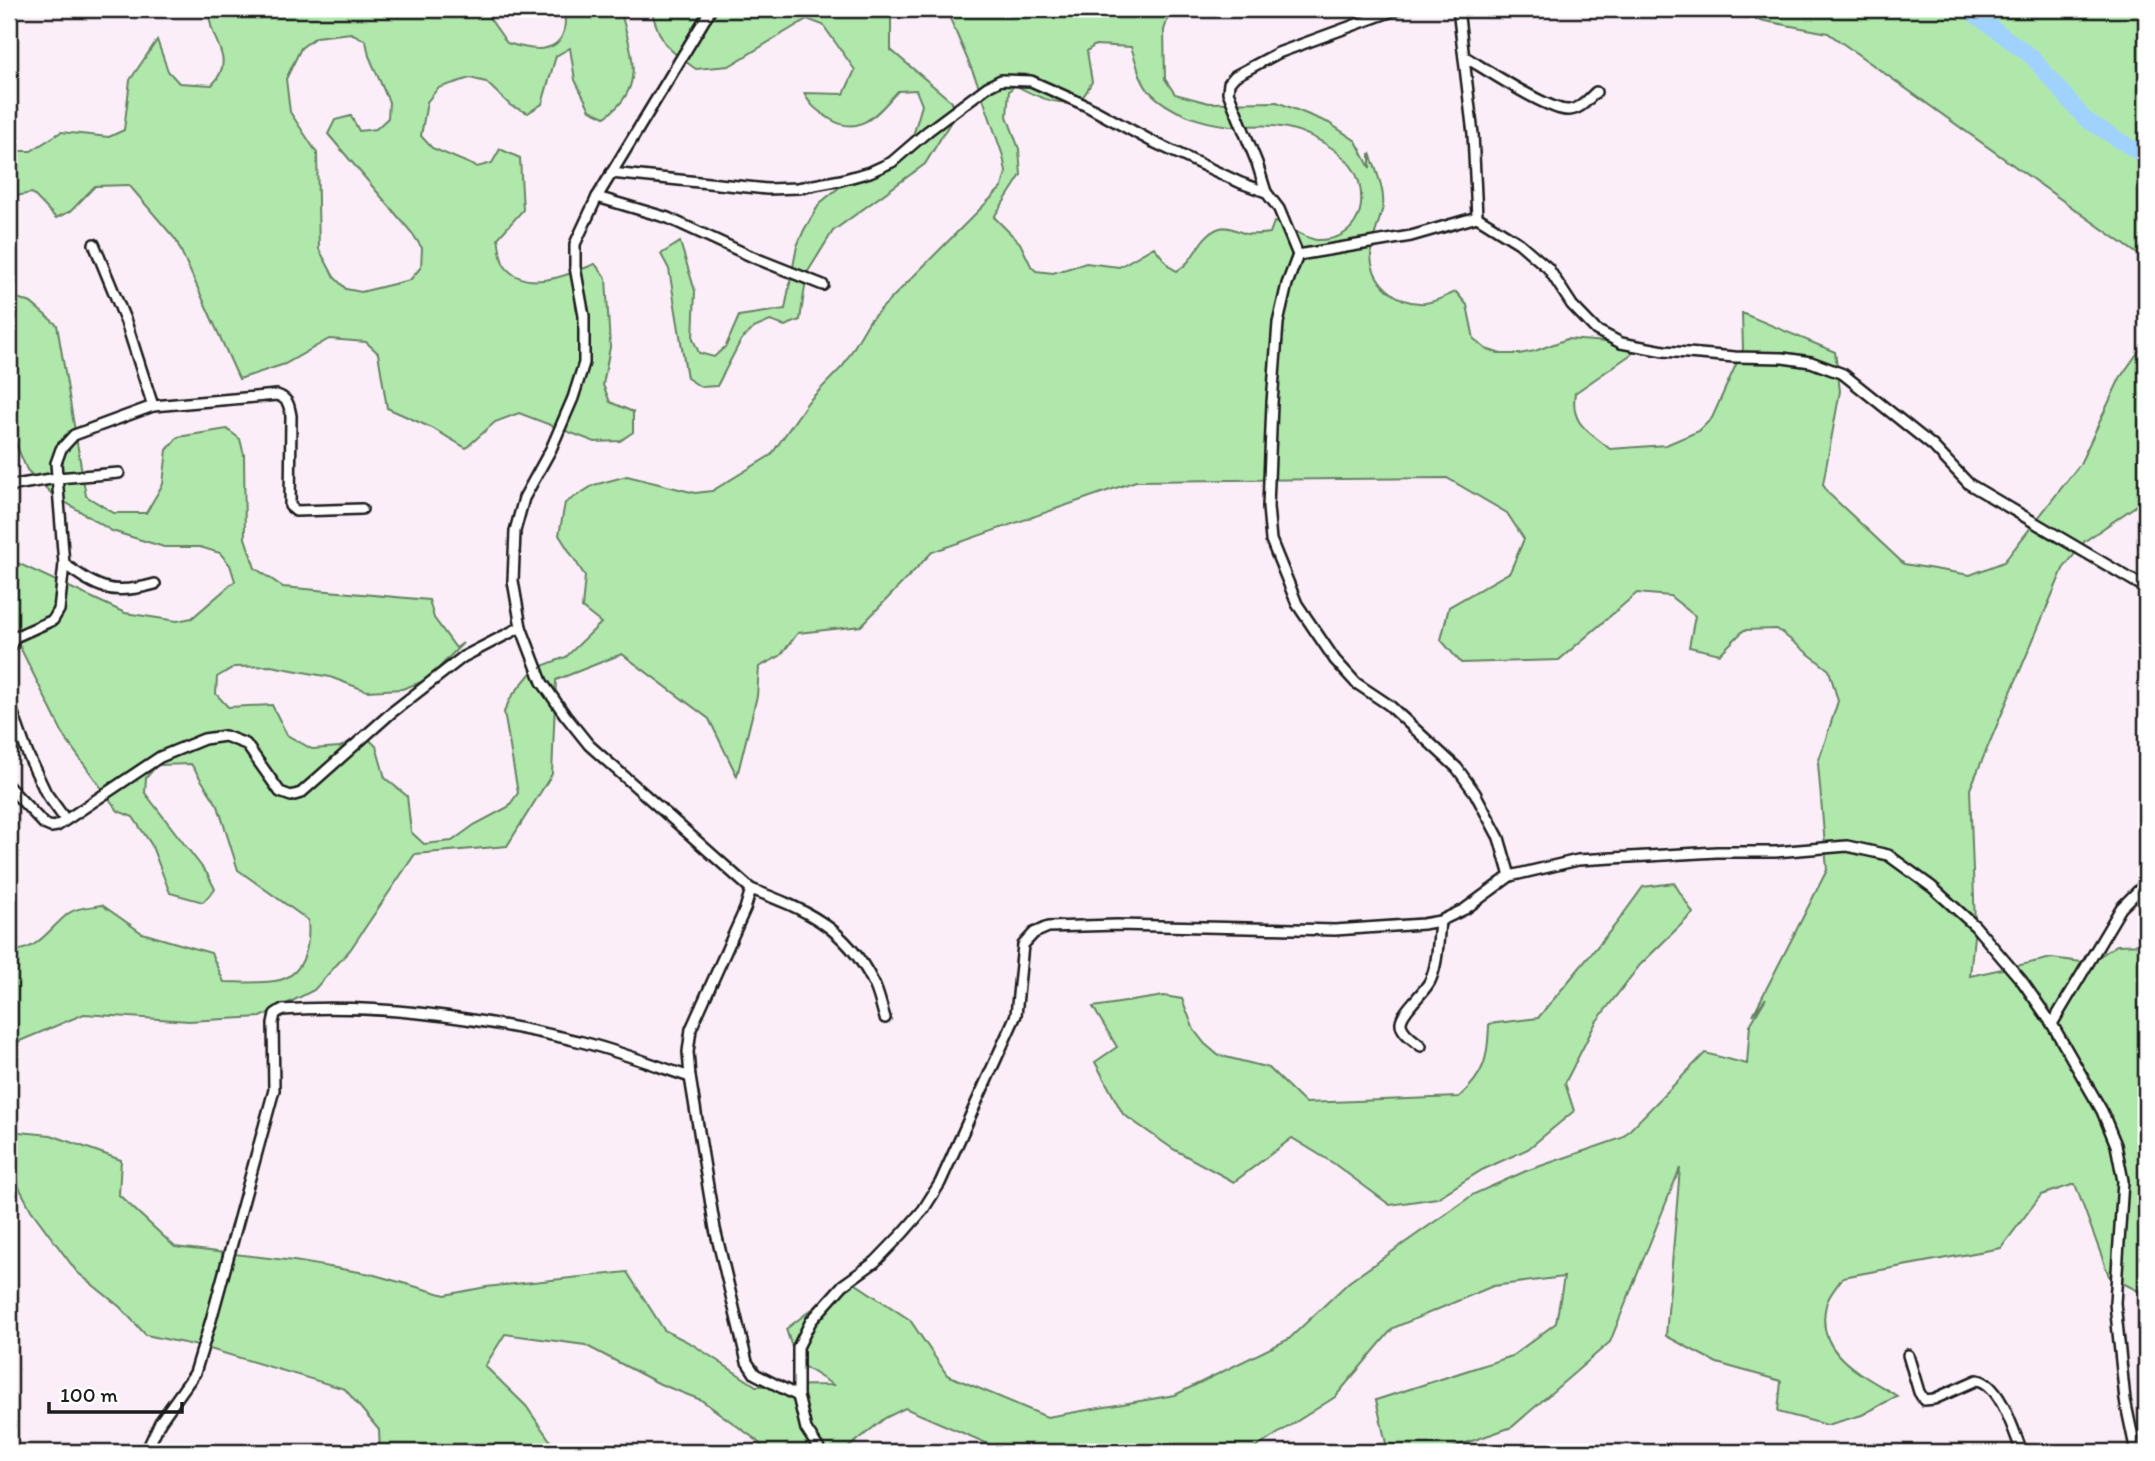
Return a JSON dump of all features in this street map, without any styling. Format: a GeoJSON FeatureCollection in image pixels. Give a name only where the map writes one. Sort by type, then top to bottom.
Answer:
{"type":"FeatureCollection","features":[{"type":"Feature","properties":{"kind":"street"},"geometry":{"type":"LineString","coordinates":[[1398,9],[1278,53],[1235,76],[1229,83],[1228,92],[1266,192],[1279,209],[1298,254],[1287,284],[1278,323],[1268,507],[1271,540],[1297,604],[1335,660],[1356,683],[1389,705],[1457,768],[1475,793],[1499,838],[1510,876]]}},
{"type":"Feature","properties":{"kind":"street"},"geometry":{"type":"LineString","coordinates":[[1458,9],[1473,134],[1477,217]]}},
{"type":"Feature","properties":{"kind":"street"},"geometry":{"type":"LineString","coordinates":[[707,11],[597,197],[575,244],[575,267],[584,316],[584,363],[573,398],[551,449],[524,498],[515,531],[513,581],[521,628],[542,682],[589,745],[751,889],[790,903],[828,924],[855,954],[873,982],[885,1018]]}},
{"type":"Feature","properties":{"kind":"street"},"geometry":{"type":"LineString","coordinates":[[1465,57],[1547,104],[1565,111],[1578,108],[1596,92]]}},
{"type":"Feature","properties":{"kind":"street"},"geometry":{"type":"LineString","coordinates":[[611,173],[767,189],[798,188],[841,180],[870,172],[892,162],[977,94],[1001,80],[1009,79],[1031,81],[1085,105],[1166,148],[1266,192]]}},
{"type":"Feature","properties":{"kind":"street"},"geometry":{"type":"LineString","coordinates":[[597,197],[668,218],[755,258],[823,285]]}},
{"type":"Feature","properties":{"kind":"street"},"geometry":{"type":"LineString","coordinates":[[1298,254],[1411,236],[1477,217],[1519,243],[1548,268],[1572,305],[1596,330],[1621,343],[1664,351],[1783,358],[1811,362],[1843,374],[1933,446],[1969,484],[2146,588]]}},
{"type":"Feature","properties":{"kind":"street"},"geometry":{"type":"LineString","coordinates":[[94,244],[126,322],[153,406]]}},
{"type":"Feature","properties":{"kind":"street"},"geometry":{"type":"LineString","coordinates":[[9,649],[15,637],[53,620],[59,610],[64,564],[56,463],[61,449],[74,435],[153,406],[277,395],[285,397],[289,403],[290,416],[290,506],[296,511],[362,509]]}},
{"type":"Feature","properties":{"kind":"street"},"geometry":{"type":"LineString","coordinates":[[9,486],[57,478],[119,473]]}},
{"type":"Feature","properties":{"kind":"street"},"geometry":{"type":"LineString","coordinates":[[64,564],[103,588],[126,590],[155,584]]}},
{"type":"Feature","properties":{"kind":"street"},"geometry":{"type":"LineString","coordinates":[[9,787],[44,824],[57,826],[160,757],[204,739],[225,736],[246,744],[280,792],[290,796],[301,793],[391,713],[463,657],[521,628]]}},
{"type":"Feature","properties":{"kind":"street"},"geometry":{"type":"LineString","coordinates":[[9,702],[28,755],[46,793],[65,819]]}},
{"type":"Feature","properties":{"kind":"street"},"geometry":{"type":"LineString","coordinates":[[821,1452],[806,1429],[798,1396],[798,1347],[811,1321],[843,1285],[875,1262],[903,1233],[923,1210],[940,1183],[1016,1014],[1023,945],[1034,933],[1048,927],[1103,925],[1335,930],[1440,921],[1465,909],[1510,876],[1578,860],[1836,847],[1870,849],[1888,855],[1931,887],[1975,926],[2022,981],[2053,1024],[2102,1111],[2116,1145],[2123,1181],[2115,1303],[2126,1400],[2137,1452]]}},
{"type":"Feature","properties":{"kind":"street"},"geometry":{"type":"LineString","coordinates":[[2053,1024],[2121,908],[2142,894],[2146,883]]}},
{"type":"Feature","properties":{"kind":"street"},"geometry":{"type":"LineString","coordinates":[[751,889],[745,909],[691,1029],[688,1052],[690,1077],[715,1229],[747,1362],[755,1374],[798,1396]]}},
{"type":"Feature","properties":{"kind":"street"},"geometry":{"type":"LineString","coordinates":[[1421,1046],[1402,1029],[1402,1015],[1418,999],[1431,980],[1440,921]]}},
{"type":"Feature","properties":{"kind":"street"},"geometry":{"type":"LineString","coordinates":[[146,1452],[160,1422],[195,1373],[211,1320],[274,1090],[275,1014],[281,1010],[396,1011],[502,1025],[581,1042],[690,1077]]}},
{"type":"Feature","properties":{"kind":"street"},"geometry":{"type":"LineString","coordinates":[[1908,1355],[1924,1400],[1934,1399],[1977,1380],[1989,1384],[1997,1394],[2022,1452]]}},
{"type":"Feature","properties":{"kind":"green space"},"geometry":{"type":"Polygon","coordinates":[[[210,9],[483,9],[507,43],[537,49],[552,46],[562,36],[565,9],[620,9],[631,54],[632,81],[618,106],[605,117],[590,110],[575,80],[570,48],[556,56],[542,104],[528,113],[511,106],[486,82],[470,78],[438,88],[427,102],[421,136],[432,148],[477,167],[492,163],[500,149],[520,158],[523,210],[498,238],[504,265],[513,274],[523,279],[548,280],[595,264],[606,278],[610,347],[603,385],[610,402],[633,412],[633,432],[620,441],[595,442],[519,413],[495,422],[466,448],[432,428],[387,408],[378,353],[366,342],[329,339],[285,364],[239,379],[176,240],[129,185],[95,186],[71,211],[56,218],[32,193],[9,197],[9,146],[14,151],[31,151],[61,132],[109,137],[124,130],[130,80],[157,40],[168,71],[179,83],[212,85],[223,65],[210,21],[210,9]],[[351,33],[316,37],[301,48],[286,79],[290,112],[317,153],[319,249],[334,277],[346,289],[361,292],[410,280],[421,267],[422,248],[328,134],[335,120],[351,116],[359,131],[376,129],[388,118],[389,102],[369,56],[366,41],[351,33]]]}},
{"type":"Feature","properties":{"kind":"green space"},"geometry":{"type":"Polygon","coordinates":[[[651,9],[893,9],[891,50],[952,102],[953,118],[925,164],[833,231],[807,273],[800,320],[785,326],[770,321],[754,328],[741,340],[717,386],[701,387],[687,378],[669,269],[661,254],[680,242],[695,291],[693,339],[699,353],[714,357],[726,346],[739,316],[785,309],[797,246],[820,203],[852,177],[892,162],[913,136],[922,105],[916,90],[898,91],[868,120],[851,126],[841,124],[815,108],[804,93],[844,94],[855,70],[823,25],[807,19],[729,66],[696,69],[666,45],[651,9]]]}},
{"type":"Feature","properties":{"kind":"green space"},"geometry":{"type":"Polygon","coordinates":[[[946,9],[1171,9],[1164,30],[1165,79],[1175,94],[1209,103],[1277,102],[1329,123],[1356,141],[1370,168],[1370,153],[1383,193],[1382,212],[1372,247],[1372,264],[1381,282],[1396,296],[1415,303],[1425,303],[1456,292],[1467,305],[1474,339],[1486,349],[1501,354],[1535,351],[1567,339],[1621,343],[1633,353],[1575,393],[1574,404],[1578,420],[1588,432],[1610,449],[1666,445],[1699,431],[1712,418],[1743,349],[1742,313],[1835,352],[1840,391],[1823,484],[1827,492],[1904,564],[1970,575],[2004,562],[2080,464],[2120,378],[2146,341],[2146,495],[2137,505],[2085,541],[2063,569],[1970,789],[1975,926],[1970,976],[2052,958],[2089,963],[2117,945],[2146,944],[2146,1014],[2139,1065],[2137,1130],[2146,1151],[2146,1295],[2109,1276],[2075,1184],[2041,1195],[2001,1248],[1843,1277],[1826,1305],[1824,1322],[1827,1337],[1844,1361],[1897,1396],[1862,1415],[1827,1425],[1778,1412],[1781,1381],[1717,1363],[1666,1336],[1680,1168],[1610,1342],[1512,1427],[1440,1452],[1388,1452],[1376,1400],[1512,1356],[1556,1323],[1564,1277],[1493,1286],[1393,1328],[1335,1397],[1249,1452],[1007,1452],[905,1408],[885,1418],[843,1452],[767,1452],[755,1439],[701,1400],[660,1384],[585,1345],[505,1334],[485,1366],[526,1406],[558,1452],[380,1452],[379,1430],[345,1389],[203,1347],[146,1335],[120,1307],[77,1272],[31,1210],[9,1168],[9,1131],[51,1135],[121,1160],[119,1195],[175,1247],[294,1261],[371,1274],[445,1295],[486,1287],[627,1272],[664,1330],[692,1344],[756,1386],[833,1385],[797,1362],[786,1329],[850,1280],[910,1320],[947,1375],[1047,1417],[1175,1395],[1289,1339],[1349,1282],[1474,1194],[1526,1171],[1622,1138],[1705,1053],[1747,1064],[1750,1025],[1766,998],[1753,1015],[1827,870],[1818,763],[1838,701],[1829,670],[1777,629],[1744,630],[1720,654],[1689,647],[1695,616],[1670,596],[1637,593],[1559,660],[1461,663],[1441,640],[1449,607],[1510,572],[1524,539],[1507,513],[1447,478],[1136,481],[932,552],[861,626],[798,633],[780,656],[759,667],[757,696],[737,776],[709,719],[622,654],[556,680],[552,774],[507,846],[415,854],[350,950],[314,990],[261,1017],[189,1021],[84,1014],[15,1043],[9,1043],[9,951],[35,944],[76,909],[102,905],[142,933],[211,953],[224,982],[267,982],[280,980],[296,971],[307,947],[308,920],[238,870],[218,806],[191,764],[157,765],[146,778],[145,793],[208,875],[215,889],[203,902],[170,893],[151,844],[133,817],[118,811],[65,738],[15,637],[9,617],[9,559],[125,613],[177,621],[192,618],[235,581],[230,565],[220,553],[200,547],[164,547],[112,531],[52,494],[27,470],[9,428],[9,298],[15,297],[31,303],[57,325],[86,496],[114,513],[146,513],[163,484],[167,450],[178,437],[227,429],[240,439],[244,455],[245,538],[255,568],[283,587],[429,600],[434,618],[456,648],[463,643],[427,680],[402,689],[367,691],[330,677],[271,666],[234,667],[217,677],[216,694],[228,707],[272,705],[287,735],[312,749],[340,747],[363,734],[376,746],[385,778],[407,796],[411,832],[424,844],[452,841],[474,825],[508,807],[518,793],[504,712],[511,697],[534,669],[566,657],[601,623],[582,608],[585,576],[559,535],[565,503],[594,485],[627,476],[695,493],[712,491],[771,455],[808,402],[843,366],[870,320],[1002,187],[1006,172],[1003,156],[978,84],[946,9]],[[1095,45],[1087,51],[1092,82],[1084,95],[1076,100],[1049,100],[1015,85],[1009,91],[1007,116],[1019,149],[1021,175],[994,217],[1020,243],[1036,271],[1053,273],[1086,263],[1119,267],[1154,247],[1170,267],[1177,271],[1189,261],[1207,236],[1223,227],[1247,234],[1264,234],[1270,233],[1274,222],[1318,240],[1340,235],[1355,223],[1361,205],[1359,182],[1347,161],[1336,152],[1299,131],[1269,125],[1220,125],[1177,111],[1157,99],[1146,87],[1131,47],[1095,45]]]}},
{"type":"Feature","properties":{"kind":"green space"},"geometry":{"type":"Polygon","coordinates":[[[1725,9],[2146,9],[2146,260],[1828,33],[1744,17],[1725,9]]]}},
{"type":"Feature","properties":{"kind":"green space"},"geometry":{"type":"Polygon","coordinates":[[[1674,883],[1693,913],[1640,965],[1596,1022],[1565,1083],[1574,1111],[1528,1149],[1482,1170],[1437,1198],[1390,1205],[1333,1163],[1292,1138],[1234,1182],[1173,1149],[1123,1114],[1095,1062],[1117,1047],[1093,1007],[1164,996],[1182,999],[1194,1030],[1218,1055],[1269,1068],[1305,1103],[1459,1097],[1480,1073],[1488,1047],[1489,1024],[1538,1018],[1643,887],[1674,883]]]}},
{"type":"Feature","properties":{"kind":"waterway"},"geometry":{"type":"LineString","coordinates":[[1967,9],[2032,57],[2085,119],[2146,157]]}}]}
